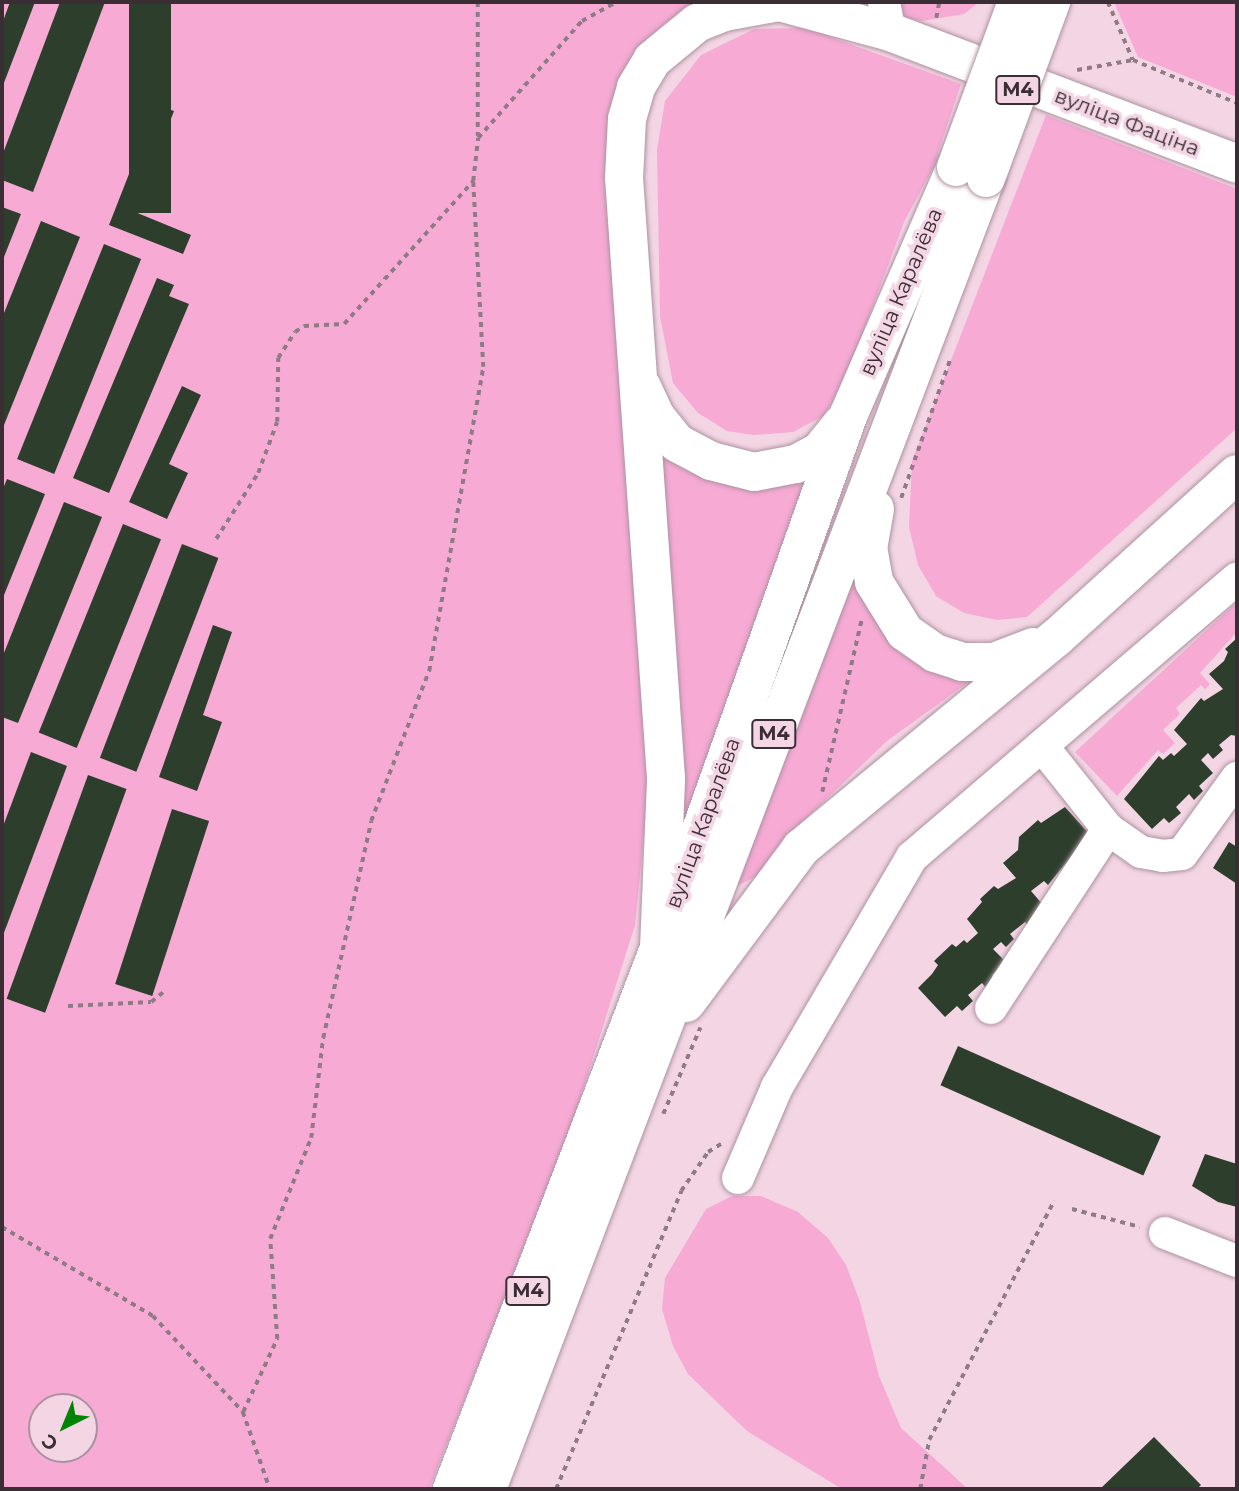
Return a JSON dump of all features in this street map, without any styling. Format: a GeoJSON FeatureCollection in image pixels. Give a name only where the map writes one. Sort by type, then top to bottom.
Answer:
{"type":"FeatureCollection","features":[{"type":"Feature","properties":{"kind":"main road","name":"вуліца Фаціна"},"geometry":{"type":"LineString","coordinates":[[779,2],[887,17],[1237,164]]}},
{"type":"Feature","properties":{"kind":"main road"},"geometry":{"type":"LineString","coordinates":[[659,948],[666,778],[624,178],[626,119],[636,87],[652,60],[697,23],[724,12],[779,2]]}},
{"type":"Feature","properties":{"kind":"main road","name":"вуліца Каралёва"},"geometry":{"type":"LineString","coordinates":[[486,1489],[891,428],[971,172],[1017,2]]}},
{"type":"Feature","properties":{"kind":"main road","name":"вуліца Каралёва"},"geometry":{"type":"LineString","coordinates":[[452,1489],[659,948],[848,416],[971,172],[1051,2]]}},
{"type":"Feature","properties":{"kind":"main road"},"geometry":{"type":"LineString","coordinates":[[637,374],[656,417],[677,443],[711,461],[754,472],[796,464],[820,451],[848,416]]}},
{"type":"Feature","properties":{"kind":"main road"},"geometry":{"type":"LineString","coordinates":[[891,428],[867,547],[874,582],[905,632],[935,653],[962,662],[994,662],[1056,638]]}},
{"type":"Feature","properties":{"kind":"main road"},"geometry":{"type":"LineString","coordinates":[[658,1042],[801,848],[1056,638],[1237,474]]}},
{"type":"Feature","properties":{"kind":"lane"},"geometry":{"type":"LineString","coordinates":[[738,1178],[765,1116],[912,858],[1237,578]]}},
{"type":"Feature","properties":{"kind":"lane"},"geometry":{"type":"LineString","coordinates":[[1042,746],[1108,829],[1141,852],[1182,854],[1237,778]]}},
{"type":"Feature","properties":{"kind":"lane"},"geometry":{"type":"LineString","coordinates":[[991,1008],[1108,829]]}},
{"type":"Feature","properties":{"kind":"lane"},"geometry":{"type":"LineString","coordinates":[[1165,1233],[1237,1261]]}},
{"type":"Feature","properties":{"kind":"path"},"geometry":{"type":"LineString","coordinates":[[243,1412],[277,1339],[270,1239],[311,1138],[323,1038],[371,821],[401,751],[431,658],[482,367],[472,181],[478,138],[478,2]]}},
{"type":"Feature","properties":{"kind":"path"},"geometry":{"type":"LineString","coordinates":[[478,138],[582,21],[616,2]]}},
{"type":"Feature","properties":{"kind":"path"},"geometry":{"type":"LineString","coordinates":[[939,2],[933,16],[943,22]]}},
{"type":"Feature","properties":{"kind":"path"},"geometry":{"type":"LineString","coordinates":[[1108,2],[1133,60]]}},
{"type":"Feature","properties":{"kind":"path"},"geometry":{"type":"LineString","coordinates":[[1069,72],[1133,60],[1237,103]]}},
{"type":"Feature","properties":{"kind":"path"},"geometry":{"type":"LineString","coordinates":[[216,539],[258,472],[277,422],[278,358],[295,332],[304,326],[344,324],[472,181]]}},
{"type":"Feature","properties":{"kind":"path"},"geometry":{"type":"LineString","coordinates":[[68,1006],[151,1002],[166,990]]}},
{"type":"Feature","properties":{"kind":"path"},"geometry":{"type":"LineString","coordinates":[[661,1118],[703,1021]]}},
{"type":"Feature","properties":{"kind":"path"},"geometry":{"type":"LineString","coordinates":[[556,1489],[681,1191],[708,1152],[765,1116]]}},
{"type":"Feature","properties":{"kind":"path"},"geometry":{"type":"LineString","coordinates":[[920,1489],[929,1440],[1054,1201]]}},
{"type":"Feature","properties":{"kind":"path"},"geometry":{"type":"LineString","coordinates":[[1073,1209],[1165,1233]]}},
{"type":"Feature","properties":{"kind":"path"},"geometry":{"type":"LineString","coordinates":[[2,1227],[153,1316],[243,1412],[270,1489]]}},
{"type":"Feature","properties":{"kind":"shaded area"},"geometry":{"type":"Polygon","coordinates":[[[2,2],[701,2],[665,23],[642,45],[649,786],[635,925],[568,1137],[429,1489],[2,1489],[2,2]]]}},
{"type":"Feature","properties":{"kind":"shaded area"},"geometry":{"type":"Polygon","coordinates":[[[830,2],[979,2],[964,14],[922,21],[830,2]]]}},
{"type":"Feature","properties":{"kind":"shaded area"},"geometry":{"type":"Polygon","coordinates":[[[1114,2],[1237,2],[1237,97],[1138,57],[1114,2]]]}},
{"type":"Feature","properties":{"kind":"shaded area"},"geometry":{"type":"Polygon","coordinates":[[[805,28],[961,84],[933,168],[904,222],[843,387],[823,416],[793,432],[754,435],[727,431],[698,413],[673,383],[660,316],[657,150],[665,101],[701,55],[754,29],[805,28]]]}},
{"type":"Feature","properties":{"kind":"shaded area"},"geometry":{"type":"Polygon","coordinates":[[[1046,115],[1237,189],[1237,428],[1027,617],[997,620],[964,613],[936,596],[918,565],[909,527],[912,461],[1046,115]]]}},
{"type":"Feature","properties":{"kind":"shaded area"},"geometry":{"type":"Polygon","coordinates":[[[659,438],[798,476],[808,496],[681,846],[659,438]]]}},
{"type":"Feature","properties":{"kind":"shaded area"},"geometry":{"type":"Polygon","coordinates":[[[852,567],[981,673],[887,741],[795,829],[757,876],[735,887],[852,567]]]}},
{"type":"Feature","properties":{"kind":"shaded area"},"geometry":{"type":"Polygon","coordinates":[[[1237,602],[1237,632],[1200,673],[1210,684],[1205,689],[1201,685],[1176,708],[1180,714],[1163,730],[1175,743],[1163,754],[1158,750],[1117,796],[1075,752],[1237,602]]]}},
{"type":"Feature","properties":{"kind":"shaded area"},"geometry":{"type":"Polygon","coordinates":[[[732,1196],[761,1196],[798,1212],[828,1238],[846,1265],[860,1302],[879,1376],[901,1428],[968,1489],[842,1489],[747,1431],[688,1374],[673,1346],[662,1309],[665,1278],[706,1209],[732,1196]]]}},
{"type":"Feature","properties":{"kind":"building"},"geometry":{"type":"Polygon","coordinates":[[[10,2],[35,2],[2,88],[2,24],[10,2]]]}},
{"type":"Feature","properties":{"kind":"building"},"geometry":{"type":"Polygon","coordinates":[[[60,2],[105,2],[33,192],[2,180],[2,156],[60,2]]]}},
{"type":"Feature","properties":{"kind":"building"},"geometry":{"type":"Polygon","coordinates":[[[129,2],[171,2],[171,213],[129,213],[129,2]]]}},
{"type":"Feature","properties":{"kind":"building"},"geometry":{"type":"Polygon","coordinates":[[[156,105],[174,111],[135,212],[191,235],[183,254],[109,225],[156,105]]]}},
{"type":"Feature","properties":{"kind":"building"},"geometry":{"type":"Polygon","coordinates":[[[2,207],[21,214],[2,262],[2,207]]]}},
{"type":"Feature","properties":{"kind":"building"},"geometry":{"type":"Polygon","coordinates":[[[41,221],[80,237],[2,430],[2,318],[41,221]]]}},
{"type":"Feature","properties":{"kind":"building"},"geometry":{"type":"Polygon","coordinates":[[[104,244],[141,259],[54,474],[17,459],[104,244]]]}},
{"type":"Feature","properties":{"kind":"building"},"geometry":{"type":"Polygon","coordinates":[[[157,278],[174,285],[169,296],[189,304],[109,493],[73,478],[157,278]]]}},
{"type":"Feature","properties":{"kind":"building"},"geometry":{"type":"Polygon","coordinates":[[[182,386],[201,395],[169,464],[188,473],[167,519],[129,502],[182,386]]]}},
{"type":"Feature","properties":{"kind":"building"},"geometry":{"type":"Polygon","coordinates":[[[7,479],[45,494],[2,600],[2,491],[7,479]]]}},
{"type":"Feature","properties":{"kind":"building"},"geometry":{"type":"Polygon","coordinates":[[[64,502],[102,517],[18,723],[2,717],[2,658],[64,502]]]}},
{"type":"Feature","properties":{"kind":"building"},"geometry":{"type":"Polygon","coordinates":[[[123,524],[161,539],[77,748],[39,733],[123,524]]]}},
{"type":"Feature","properties":{"kind":"building"},"geometry":{"type":"Polygon","coordinates":[[[182,544],[218,558],[136,772],[100,758],[182,544]]]}},
{"type":"Feature","properties":{"kind":"building"},"geometry":{"type":"Polygon","coordinates":[[[213,625],[232,632],[203,715],[222,722],[197,791],[159,777],[213,625]]]}},
{"type":"Feature","properties":{"kind":"building"},"geometry":{"type":"Polygon","coordinates":[[[1237,638],[1237,736],[1231,735],[1219,745],[1223,750],[1213,759],[1208,753],[1201,760],[1213,773],[1199,786],[1203,791],[1194,800],[1189,794],[1176,807],[1181,813],[1169,823],[1164,818],[1152,829],[1124,799],[1159,756],[1163,760],[1171,753],[1174,756],[1187,744],[1174,730],[1201,698],[1204,701],[1223,689],[1209,674],[1224,661],[1228,652],[1225,649],[1237,638]]]}},
{"type":"Feature","properties":{"kind":"building"},"geometry":{"type":"Polygon","coordinates":[[[31,752],[67,766],[2,938],[2,829],[31,752]]]}},
{"type":"Feature","properties":{"kind":"building"},"geometry":{"type":"Polygon","coordinates":[[[88,775],[127,789],[45,1013],[7,999],[88,775]]]}},
{"type":"Feature","properties":{"kind":"building"},"geometry":{"type":"Polygon","coordinates":[[[1065,807],[1093,838],[1075,863],[1070,858],[1048,885],[1044,881],[1031,891],[1044,906],[1028,926],[1025,922],[1010,934],[1014,939],[1006,947],[1001,942],[993,949],[1006,962],[992,975],[997,980],[987,989],[982,983],[968,995],[973,1001],[962,1011],[957,1006],[945,1017],[918,988],[938,965],[934,961],[952,944],[956,947],[964,940],[967,943],[978,933],[967,919],[982,902],[980,899],[994,886],[998,889],[1016,878],[1003,863],[1018,850],[1019,837],[1038,820],[1041,823],[1065,807]]]}},
{"type":"Feature","properties":{"kind":"building"},"geometry":{"type":"Polygon","coordinates":[[[172,809],[209,821],[152,996],[115,984],[172,809]]]}},
{"type":"Feature","properties":{"kind":"building"},"geometry":{"type":"Polygon","coordinates":[[[1229,842],[1237,847],[1237,884],[1213,868],[1229,842]]]}},
{"type":"Feature","properties":{"kind":"building"},"geometry":{"type":"Polygon","coordinates":[[[958,1046],[1161,1136],[1143,1176],[941,1085],[958,1046]]]}},
{"type":"Feature","properties":{"kind":"building"},"geometry":{"type":"Polygon","coordinates":[[[1205,1154],[1237,1164],[1237,1207],[1218,1202],[1192,1186],[1205,1154]]]}},
{"type":"Feature","properties":{"kind":"building"},"geometry":{"type":"Polygon","coordinates":[[[1154,1437],[1201,1485],[1197,1489],[1100,1489],[1154,1437]]]}}]}
